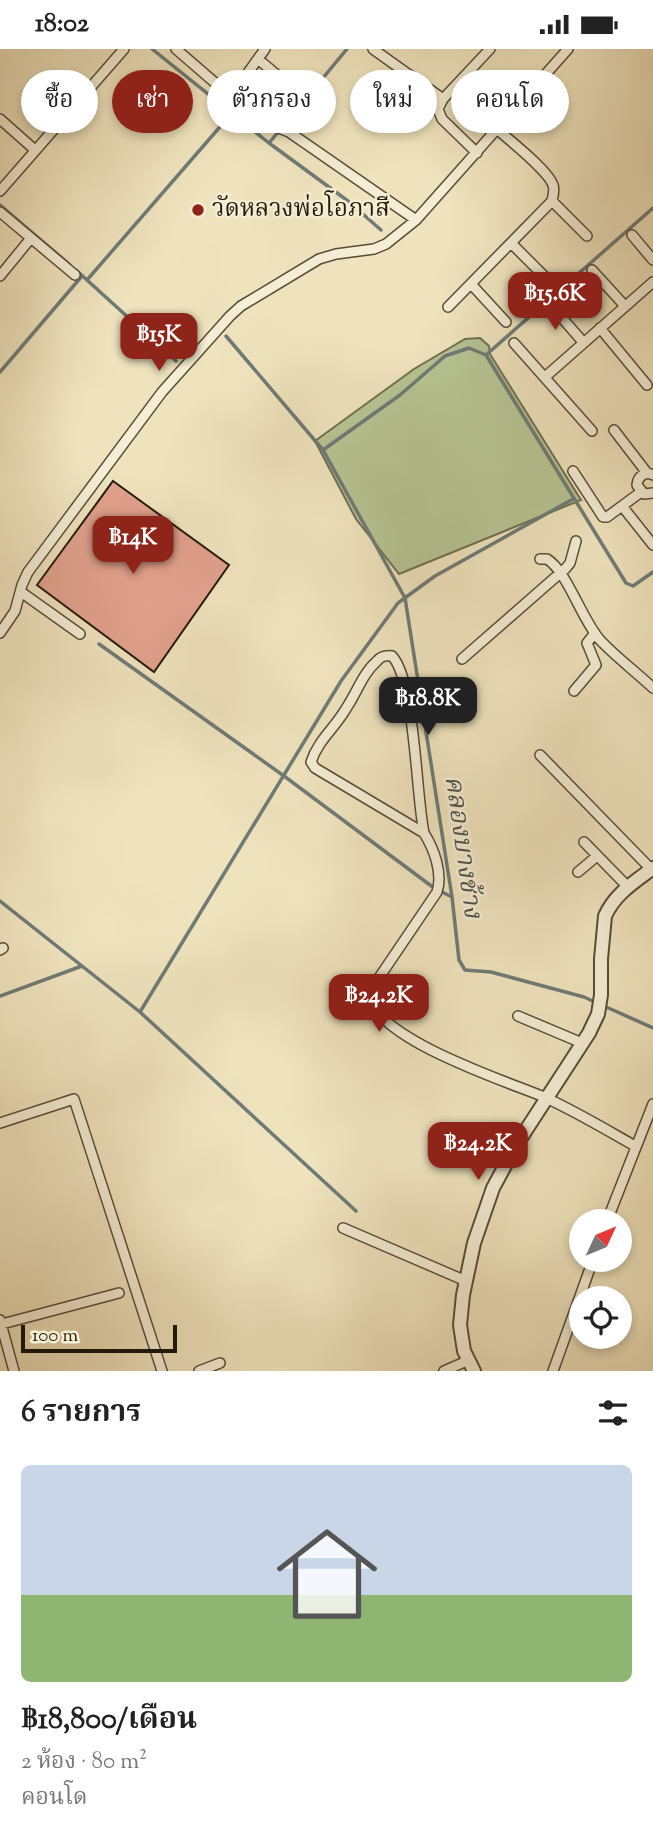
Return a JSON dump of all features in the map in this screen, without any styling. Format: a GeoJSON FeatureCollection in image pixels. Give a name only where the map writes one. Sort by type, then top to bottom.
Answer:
{"type":"FeatureCollection","features":[{"type":"Feature","properties":{"kind":"street"},"geometry":{"type":"LineString","coordinates":[[0,191],[124,49]]}},
{"type":"Feature","properties":{"kind":"street"},"geometry":{"type":"LineString","coordinates":[[176,49],[207,74]]}},
{"type":"Feature","properties":{"kind":"street"},"geometry":{"type":"LineString","coordinates":[[250,70],[265,49]]}},
{"type":"Feature","properties":{"kind":"street"},"geometry":{"type":"LineString","coordinates":[[373,49],[443,99]]}},
{"type":"Feature","properties":{"kind":"street"},"geometry":{"type":"LineString","coordinates":[[549,70],[568,49]]}},
{"type":"Feature","properties":{"kind":"street"},"geometry":{"type":"LineString","coordinates":[[477,153],[438,114],[438,109],[443,99],[486,50]]}},
{"type":"Feature","properties":{"kind":"street"},"geometry":{"type":"LineString","coordinates":[[258,59],[271,70]]}},
{"type":"Feature","properties":{"kind":"street"},"geometry":{"type":"LineString","coordinates":[[0,119],[35,151]]}},
{"type":"Feature","properties":{"kind":"street"},"geometry":{"type":"LineString","coordinates":[[290,133],[416,220]]}},
{"type":"Feature","properties":{"kind":"street"},"geometry":{"type":"LineString","coordinates":[[0,633],[15,611],[28,572],[162,392],[230,316],[241,306],[319,259],[374,249],[396,238],[416,220],[494,133]]}},
{"type":"Feature","properties":{"kind":"street"},"geometry":{"type":"LineString","coordinates":[[448,307],[552,201],[555,188],[551,181],[501,133]]}},
{"type":"Feature","properties":{"kind":"street"},"geometry":{"type":"LineString","coordinates":[[552,201],[587,236]]}},
{"type":"Feature","properties":{"kind":"street"},"geometry":{"type":"LineString","coordinates":[[0,212],[75,275]]}},
{"type":"Feature","properties":{"kind":"street"},"geometry":{"type":"LineString","coordinates":[[632,235],[653,260]]}},
{"type":"Feature","properties":{"kind":"street"},"geometry":{"type":"LineString","coordinates":[[0,275],[31,238]]}},
{"type":"Feature","properties":{"kind":"street"},"geometry":{"type":"LineString","coordinates":[[511,243],[552,283]]}},
{"type":"Feature","properties":{"kind":"street"},"geometry":{"type":"LineString","coordinates":[[592,270],[625,306]]}},
{"type":"Feature","properties":{"kind":"street"},"geometry":{"type":"LineString","coordinates":[[545,377],[653,282]]}},
{"type":"Feature","properties":{"kind":"street"},"geometry":{"type":"LineString","coordinates":[[471,284],[506,322]]}},
{"type":"Feature","properties":{"kind":"street"},"geometry":{"type":"LineString","coordinates":[[549,303],[583,342]]}},
{"type":"Feature","properties":{"kind":"street"},"geometry":{"type":"LineString","coordinates":[[600,328],[647,385]]}},
{"type":"Feature","properties":{"kind":"street"},"geometry":{"type":"LineString","coordinates":[[514,343],[592,431]]}},
{"type":"Feature","properties":{"kind":"street"},"geometry":{"type":"LineString","coordinates":[[614,430],[650,474],[637,481],[640,492]]}},
{"type":"Feature","properties":{"kind":"street"},"geometry":{"type":"LineString","coordinates":[[573,471],[603,517],[607,517],[640,492],[652,494]]}},
{"type":"Feature","properties":{"kind":"street"},"geometry":{"type":"LineString","coordinates":[[622,506],[653,545]]}},
{"type":"Feature","properties":{"kind":"street"},"geometry":{"type":"LineString","coordinates":[[463,659],[560,574],[570,563],[576,541]]}},
{"type":"Feature","properties":{"kind":"street"},"geometry":{"type":"LineString","coordinates":[[540,559],[550,561],[560,574],[595,633],[653,688]]}},
{"type":"Feature","properties":{"kind":"street"},"geometry":{"type":"LineString","coordinates":[[21,592],[80,634]]}},
{"type":"Feature","properties":{"kind":"street"},"geometry":{"type":"LineString","coordinates":[[575,691],[596,664],[587,643],[595,633]]}},
{"type":"Feature","properties":{"kind":"street"},"geometry":{"type":"LineString","coordinates":[[424,833],[315,768],[311,762],[318,745],[346,709],[363,678],[378,659],[386,655],[392,656],[399,666],[408,703],[419,809],[424,833],[440,875],[439,888],[370,991],[371,1004],[380,1017],[415,1042],[546,1098],[635,1146]]}},
{"type":"Feature","properties":{"kind":"street"},"geometry":{"type":"LineString","coordinates":[[444,1371],[471,1365],[464,1351],[460,1325],[474,1243],[494,1188],[515,1147],[598,1014],[605,916],[611,903],[652,869],[540,755]]}},
{"type":"Feature","properties":{"kind":"street"},"geometry":{"type":"LineString","coordinates":[[584,842],[628,887]]}},
{"type":"Feature","properties":{"kind":"street"},"geometry":{"type":"LineString","coordinates":[[579,872],[597,856]]}},
{"type":"Feature","properties":{"kind":"street"},"geometry":{"type":"LineString","coordinates":[[518,1016],[582,1043]]}},
{"type":"Feature","properties":{"kind":"street"},"geometry":{"type":"LineString","coordinates":[[0,1123],[74,1100],[162,1371]]}},
{"type":"Feature","properties":{"kind":"street"},"geometry":{"type":"LineString","coordinates":[[611,1209],[653,1104]]}},
{"type":"Feature","properties":{"kind":"street"},"geometry":{"type":"LineString","coordinates":[[343,1228],[466,1281]]}},
{"type":"Feature","properties":{"kind":"street"},"geometry":{"type":"LineString","coordinates":[[553,1371],[589,1272]]}},
{"type":"Feature","properties":{"kind":"street"},"geometry":{"type":"LineString","coordinates":[[15,1371],[1,1321],[119,1293]]}},
{"type":"Feature","properties":{"kind":"street"},"geometry":{"type":"LineString","coordinates":[[199,1371],[220,1363]]}},
{"type":"Feature","properties":{"kind":"green space"},"geometry":{"type":"Polygon","coordinates":[[[480,338],[489,346],[490,354],[581,500],[399,574],[356,519],[315,441],[414,369],[465,339],[480,338]]]}},
{"type":"Feature","properties":{"kind":"building"},"geometry":{"type":"Polygon","coordinates":[[[113,481],[229,565],[154,672],[37,585],[113,481]]]}},
{"type":"Feature","properties":{"kind":"waterway"},"geometry":{"type":"LineString","coordinates":[[152,49],[269,143],[348,201],[381,230]]}},
{"type":"Feature","properties":{"kind":"waterway"},"geometry":{"type":"LineString","coordinates":[[269,143],[347,49]]}},
{"type":"Feature","properties":{"kind":"waterway"},"geometry":{"type":"LineString","coordinates":[[87,280],[215,133]]}},
{"type":"Feature","properties":{"kind":"waterway"},"geometry":{"type":"LineString","coordinates":[[0,205],[70,265]]}},
{"type":"Feature","properties":{"kind":"waterway"},"geometry":{"type":"LineString","coordinates":[[323,450],[400,395],[445,356],[469,348],[486,355],[653,208]]}},
{"type":"Feature","properties":{"kind":"waterway"},"geometry":{"type":"LineString","coordinates":[[76,270],[176,361]]}},
{"type":"Feature","properties":{"kind":"waterway"},"geometry":{"type":"LineString","coordinates":[[0,372],[82,276]]}},
{"type":"Feature","properties":{"kind":"waterway","name":"คลองบางช้าง"},"geometry":{"type":"LineString","coordinates":[[226,336],[323,450],[405,598],[452,897],[459,960],[465,970],[491,972],[584,997],[597,1003]]}},
{"type":"Feature","properties":{"kind":"waterway"},"geometry":{"type":"LineString","coordinates":[[486,355],[626,583],[633,586],[653,572]]}},
{"type":"Feature","properties":{"kind":"waterway"},"geometry":{"type":"LineString","coordinates":[[140,1012],[341,681],[398,603],[435,576],[573,499]]}},
{"type":"Feature","properties":{"kind":"waterway"},"geometry":{"type":"LineString","coordinates":[[99,644],[284,776],[434,888],[452,897]]}},
{"type":"Feature","properties":{"kind":"waterway","name":"คลองบางช้าง"},"geometry":{"type":"LineString","coordinates":[[0,901],[140,1012],[356,1211]]}},
{"type":"Feature","properties":{"kind":"waterway"},"geometry":{"type":"LineString","coordinates":[[0,996],[82,966]]}},
{"type":"Feature","properties":{"kind":"waterway","name":"คลองบางช้าง"},"geometry":{"type":"LineString","coordinates":[[604,1006],[653,1028]]}},
{"type":"Feature","properties":{"kind":"place","name":"วัดหลวงพ่อโอภาสี"},"geometry":{"type":"Point","coordinates":[198,210]}}]}
